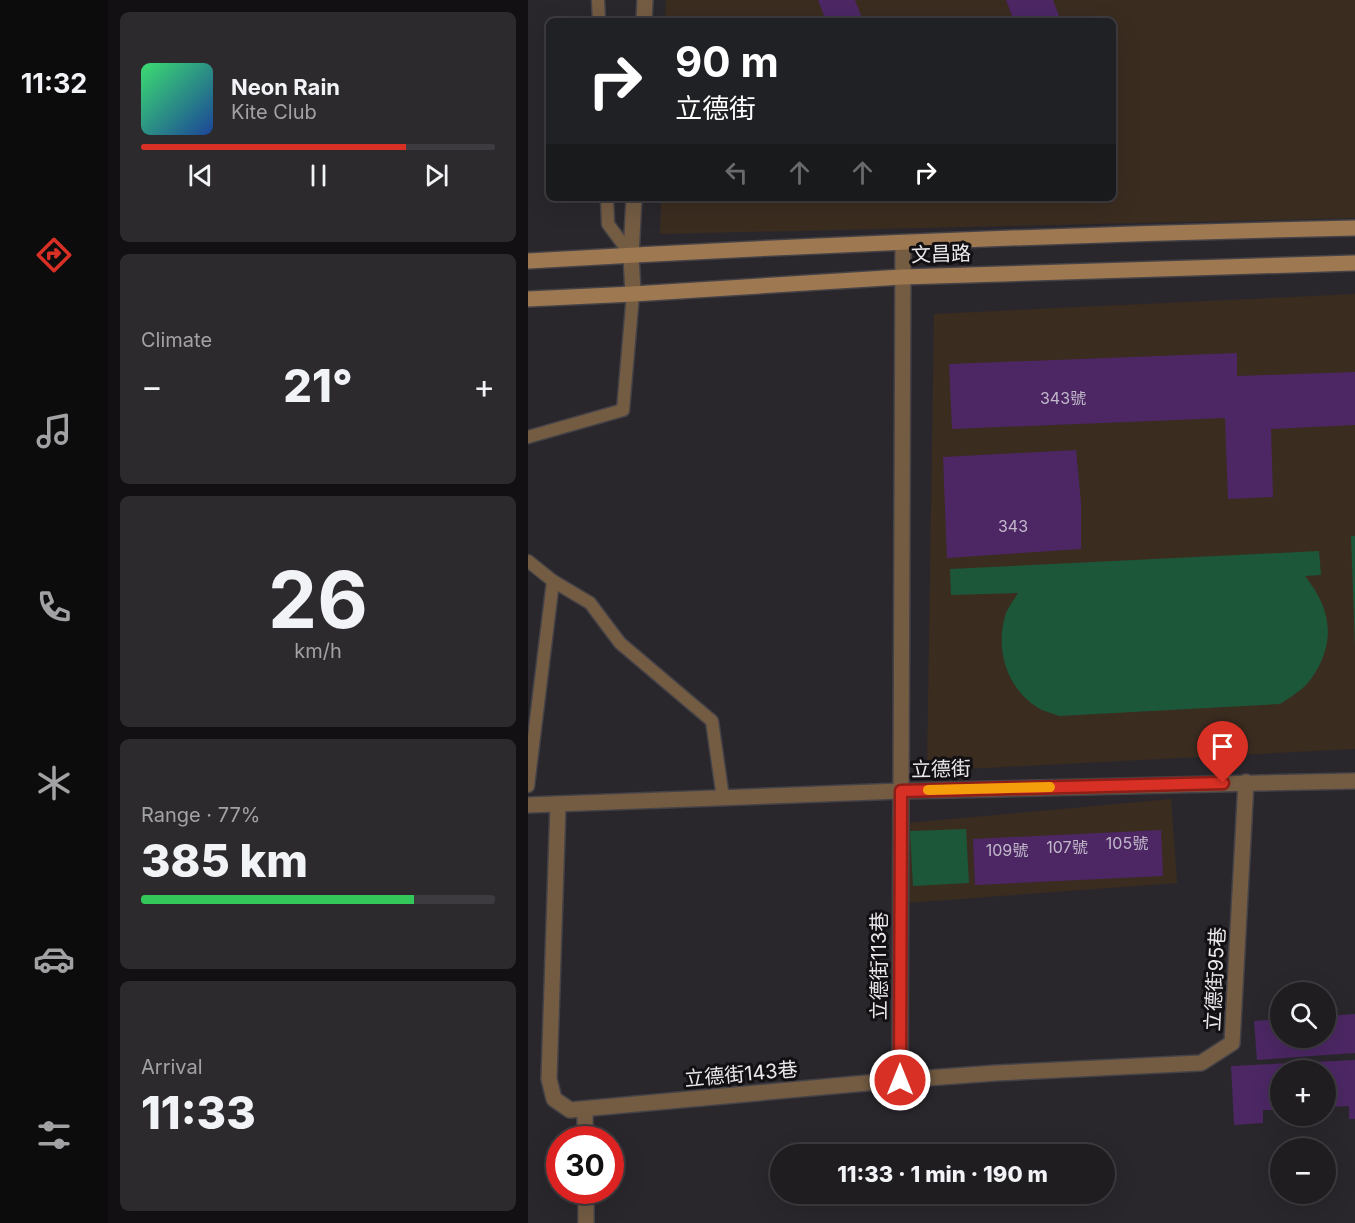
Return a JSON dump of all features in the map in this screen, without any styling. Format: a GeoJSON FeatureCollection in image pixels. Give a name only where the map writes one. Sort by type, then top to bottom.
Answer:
{"type":"FeatureCollection","features":[{"type":"Feature","properties":{"kind":"street"},"geometry":{"type":"LineString","coordinates":[[644,18],[645,0]]}},
{"type":"Feature","properties":{"kind":"street"},"geometry":{"type":"LineString","coordinates":[[633,294],[631,255],[634,201]]}},
{"type":"Feature","properties":{"kind":"street","name":"文昌路"},"geometry":{"type":"LineString","coordinates":[[528,261],[1147,233],[1355,228]]}},
{"type":"Feature","properties":{"kind":"street","name":"立德街113巷"},"geometry":{"type":"LineString","coordinates":[[900,1080],[903,243]]}},
{"type":"Feature","properties":{"kind":"street","name":"文昌路"},"geometry":{"type":"LineString","coordinates":[[528,298],[633,294],[902,276],[1355,263]]}},
{"type":"Feature","properties":{"kind":"street","name":"立德街"},"geometry":{"type":"LineString","coordinates":[[528,805],[901,791],[1246,782],[1355,782]]}},
{"type":"Feature","properties":{"kind":"street","name":"立德街95巷"},"geometry":{"type":"LineString","coordinates":[[900,1080],[1201,1063],[1232,1043],[1246,782]]}},
{"type":"Feature","properties":{"kind":"street","name":"立德街143巷"},"geometry":{"type":"LineString","coordinates":[[558,804],[549,1079],[554,1099],[570,1110],[900,1080]]}},
{"type":"Feature","properties":{"kind":"street"},"geometry":{"type":"LineString","coordinates":[[585,1109],[585,1126]]}},
{"type":"Feature","properties":{"kind":"street"},"geometry":{"type":"LineString","coordinates":[[586,1204],[586,1223]]}},
{"type":"Feature","properties":{"kind":"lane"},"geometry":{"type":"LineString","coordinates":[[598,0],[599,18]]}},
{"type":"Feature","properties":{"kind":"lane"},"geometry":{"type":"LineString","coordinates":[[607,201],[608,224],[631,255]]}},
{"type":"Feature","properties":{"kind":"lane"},"geometry":{"type":"LineString","coordinates":[[528,437],[623,410],[633,294]]}},
{"type":"Feature","properties":{"kind":"lane"},"geometry":{"type":"LineString","coordinates":[[528,561],[553,581],[590,603],[620,643],[712,721],[723,798]]}},
{"type":"Feature","properties":{"kind":"lane"},"geometry":{"type":"LineString","coordinates":[[528,786],[553,581]]}},
{"type":"Feature","properties":{"kind":"shaded area"},"geometry":{"type":"Polygon","coordinates":[[[666,0],[1355,0],[1355,218],[660,234],[661,201],[1116,201],[1116,18],[665,18],[666,0]]]}},
{"type":"Feature","properties":{"kind":"shaded area"},"geometry":{"type":"Polygon","coordinates":[[[1355,294],[1355,749],[927,771],[934,314],[1355,294]]]}},
{"type":"Feature","properties":{"kind":"shaded area"},"geometry":{"type":"Polygon","coordinates":[[[1171,799],[1177,883],[905,903],[908,823],[1171,799]]]}},
{"type":"Feature","properties":{"kind":"green space"},"geometry":{"type":"Polygon","coordinates":[[[1351,536],[1355,536],[1355,647],[1351,536]]]}},
{"type":"Feature","properties":{"kind":"green space"},"geometry":{"type":"Polygon","coordinates":[[[1319,551],[1321,575],[1305,576],[1319,597],[1327,619],[1327,642],[1324,654],[1308,683],[1280,704],[1059,716],[1042,710],[1030,702],[1012,681],[1006,668],[1003,655],[1003,627],[1006,613],[1018,593],[951,595],[950,569],[1319,551]]]}},
{"type":"Feature","properties":{"kind":"green space"},"geometry":{"type":"Polygon","coordinates":[[[966,829],[969,883],[913,886],[910,831],[966,829]]]}},
{"type":"Feature","properties":{"kind":"building"},"geometry":{"type":"Polygon","coordinates":[[[818,0],[855,0],[862,18],[825,18],[818,0]]]}},
{"type":"Feature","properties":{"kind":"building"},"geometry":{"type":"Polygon","coordinates":[[[1006,0],[1053,0],[1060,18],[1013,18],[1006,0]]]}},
{"type":"Feature","properties":{"kind":"building"},"geometry":{"type":"Polygon","coordinates":[[[1237,353],[1237,376],[1355,372],[1355,425],[1271,429],[1273,497],[1228,499],[1225,418],[952,429],[949,364],[1237,353]]]}},
{"type":"Feature","properties":{"kind":"building"},"geometry":{"type":"Polygon","coordinates":[[[1076,450],[1081,503],[1081,549],[947,558],[943,457],[1076,450]]]}},
{"type":"Feature","properties":{"kind":"building"},"geometry":{"type":"Polygon","coordinates":[[[1161,830],[1163,876],[975,885],[973,839],[1161,830]]]}},
{"type":"Feature","properties":{"kind":"building"},"geometry":{"type":"Polygon","coordinates":[[[1355,1014],[1355,1053],[1257,1060],[1254,1021],[1270,1020],[1270,1048],[1336,1048],[1336,1015],[1355,1014]]]}},
{"type":"Feature","properties":{"kind":"building"},"geometry":{"type":"Polygon","coordinates":[[[1355,1060],[1355,1119],[1349,1119],[1349,1106],[1336,1107],[1336,1061],[1355,1060]]]}},
{"type":"Feature","properties":{"kind":"building"},"geometry":{"type":"Polygon","coordinates":[[[1270,1064],[1270,1110],[1263,1110],[1263,1123],[1234,1125],[1231,1066],[1270,1064]]]}},
{"type":"Feature","properties":{"kind":"slow traffic"},"geometry":{"type":"LineString","coordinates":[[928,790],[1050,787]]}},
{"type":"Feature","properties":{"kind":"route"},"geometry":{"type":"LineString","coordinates":[[900,1080],[901,791],[1223,783]]}}]}
